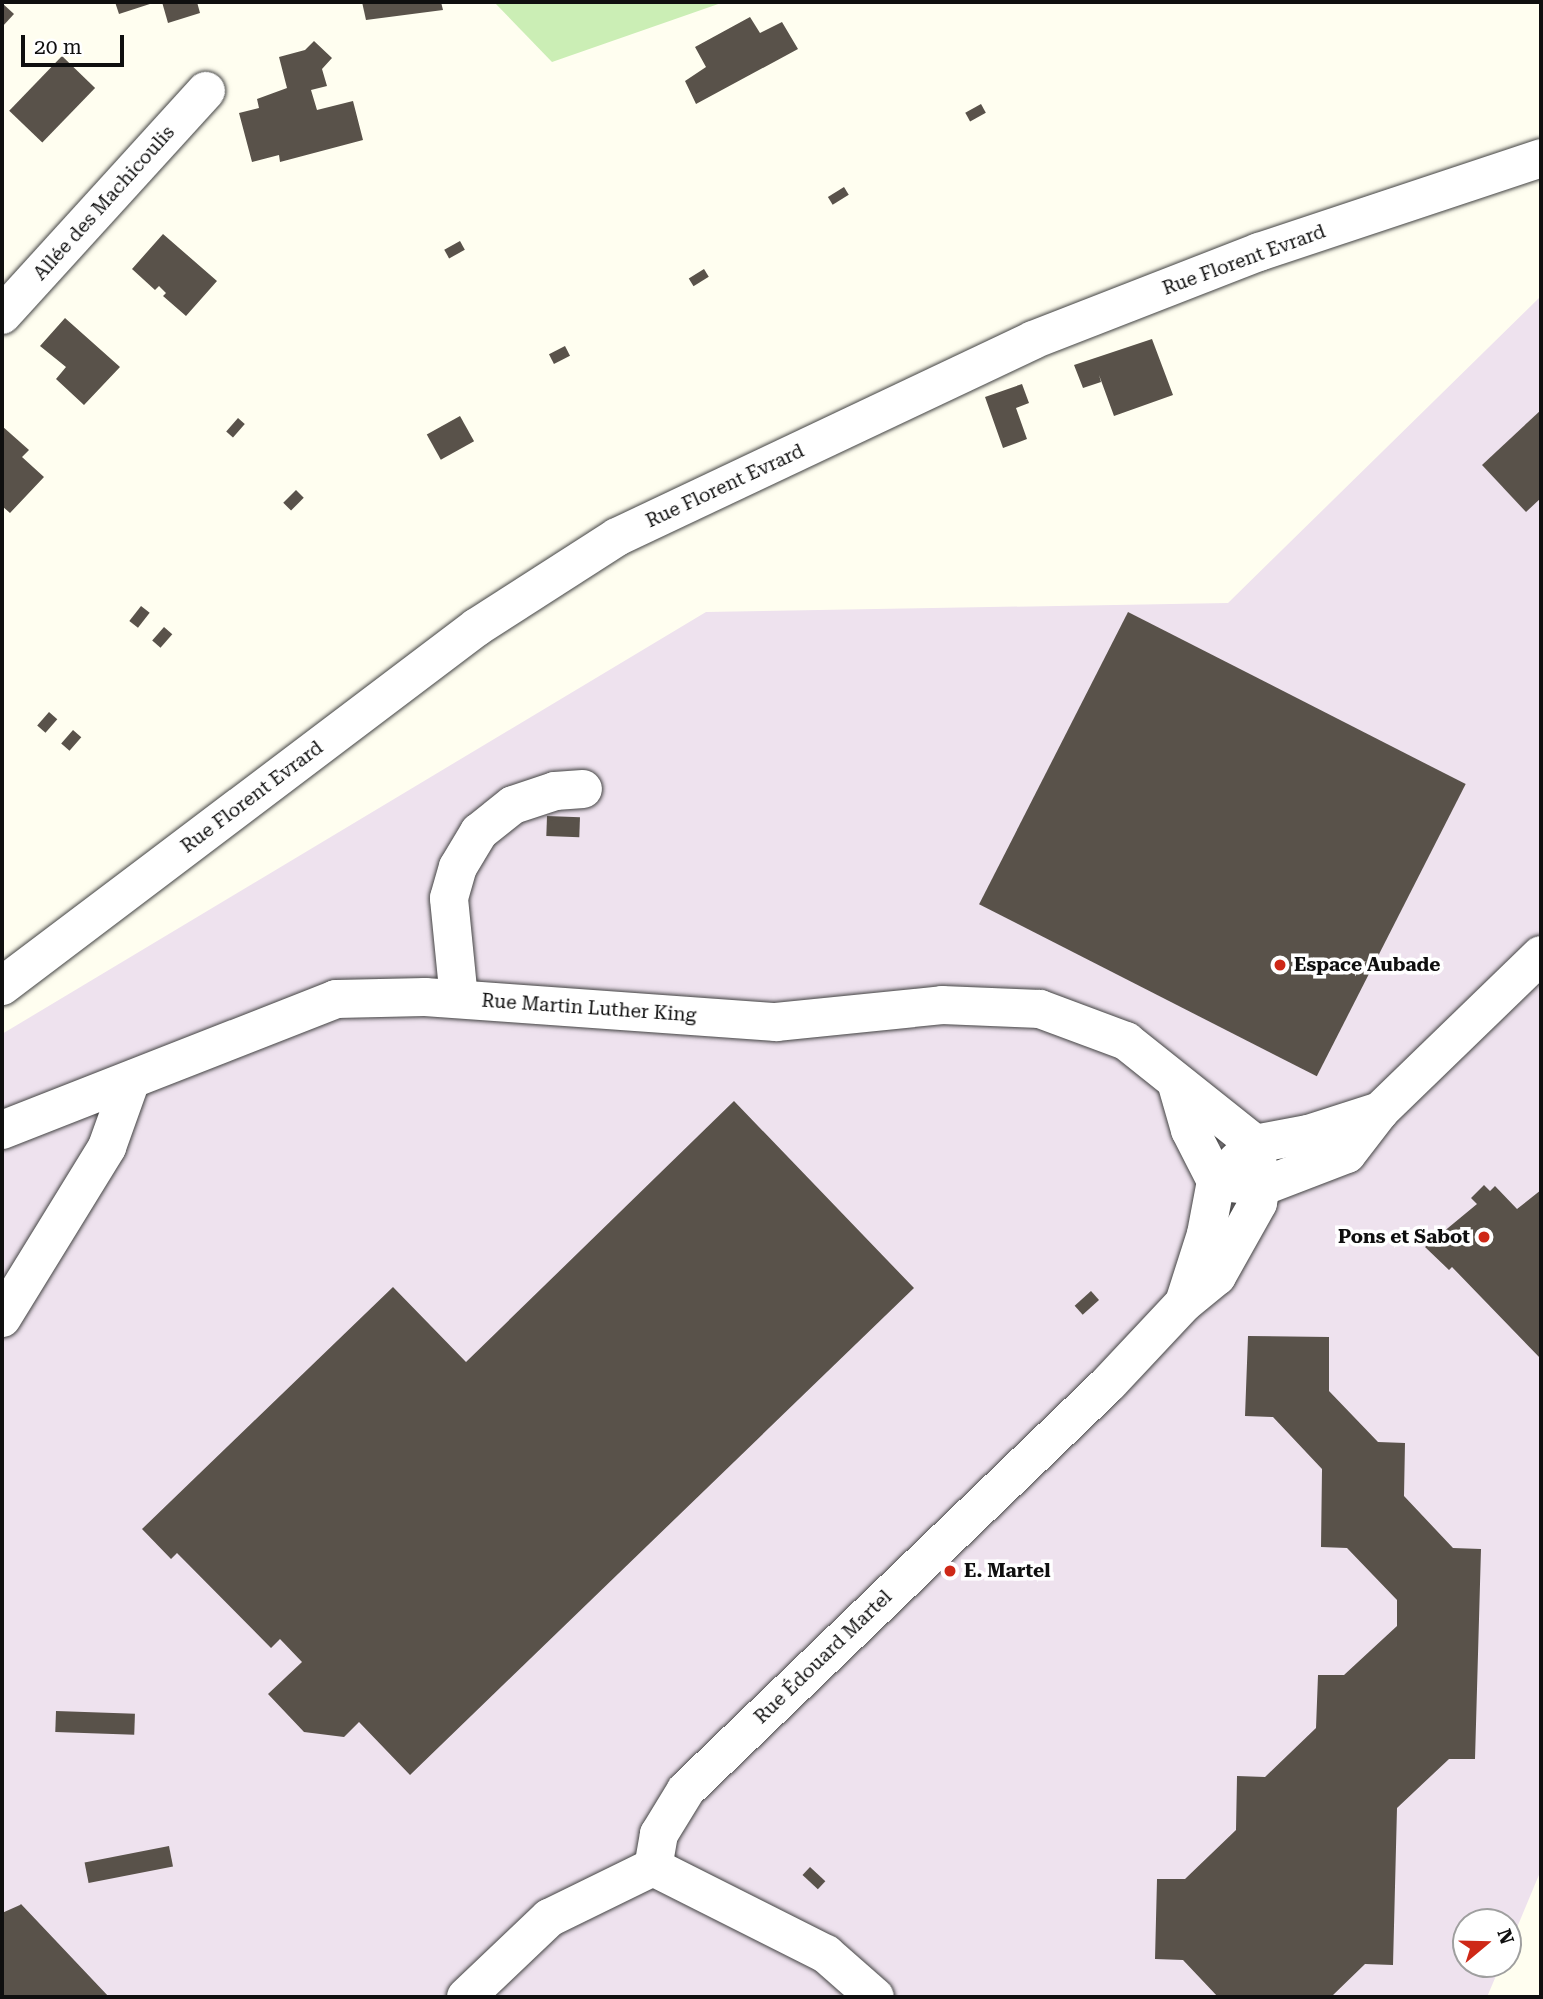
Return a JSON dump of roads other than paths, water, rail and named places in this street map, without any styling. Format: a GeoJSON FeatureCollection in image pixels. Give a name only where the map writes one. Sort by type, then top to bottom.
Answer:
{"type":"FeatureCollection","features":[{"type":"Feature","properties":{"kind":"street","name":"Allée des Machicoulis"},"geometry":{"type":"LineString","coordinates":[[2,315],[206,92]]}},
{"type":"Feature","properties":{"kind":"street","name":"Rue Florent Evrard"},"geometry":{"type":"LineString","coordinates":[[2,986],[477,627],[617,537],[1033,340],[1259,252],[1541,158]]}},
{"type":"Feature","properties":{"kind":"street"},"geometry":{"type":"LineString","coordinates":[[459,999],[449,898],[458,867],[479,832],[513,805],[555,791],[583,789]]}},
{"type":"Feature","properties":{"kind":"street"},"geometry":{"type":"LineString","coordinates":[[1216,1181],[1261,1187],[1347,1154],[1380,1111],[1541,955]]}},
{"type":"Feature","properties":{"kind":"street","name":"Rue Martin Luther King"},"geometry":{"type":"LineString","coordinates":[[2,1130],[336,999],[459,999],[776,1022],[942,1005],[1040,1009],[1126,1041],[1177,1085],[1212,1107],[1255,1144]]}},
{"type":"Feature","properties":{"kind":"street"},"geometry":{"type":"LineString","coordinates":[[2,1318],[107,1147],[131,1080]]}},
{"type":"Feature","properties":{"kind":"street"},"geometry":{"type":"LineString","coordinates":[[1177,1085],[1190,1130],[1216,1181]]}},
{"type":"Feature","properties":{"kind":"street"},"geometry":{"type":"LineString","coordinates":[[1184,1303],[1206,1234],[1216,1181],[1255,1144],[1308,1134],[1380,1111]]}},
{"type":"Feature","properties":{"kind":"street"},"geometry":{"type":"LineString","coordinates":[[1184,1303],[1224,1266],[1244,1235],[1261,1187],[1255,1144]]}},
{"type":"Feature","properties":{"kind":"street","name":"Rue Édouard Martel"},"geometry":{"type":"LineString","coordinates":[[653,1867],[659,1834],[686,1790],[1108,1384],[1184,1303]]}},
{"type":"Feature","properties":{"kind":"street"},"geometry":{"type":"LineString","coordinates":[[467,1997],[549,1918],[653,1867],[827,1954],[874,1997]]}},
{"type":"Feature","properties":{"kind":"place","name":"Espace Aubade"},"geometry":{"type":"Point","coordinates":[1280,965]}},
{"type":"Feature","properties":{"kind":"place","name":"Pons et Sabot"},"geometry":{"type":"Point","coordinates":[1484,1237]}},
{"type":"Feature","properties":{"kind":"place","name":"E. Martel"},"geometry":{"type":"Point","coordinates":[950,1571]}}]}
